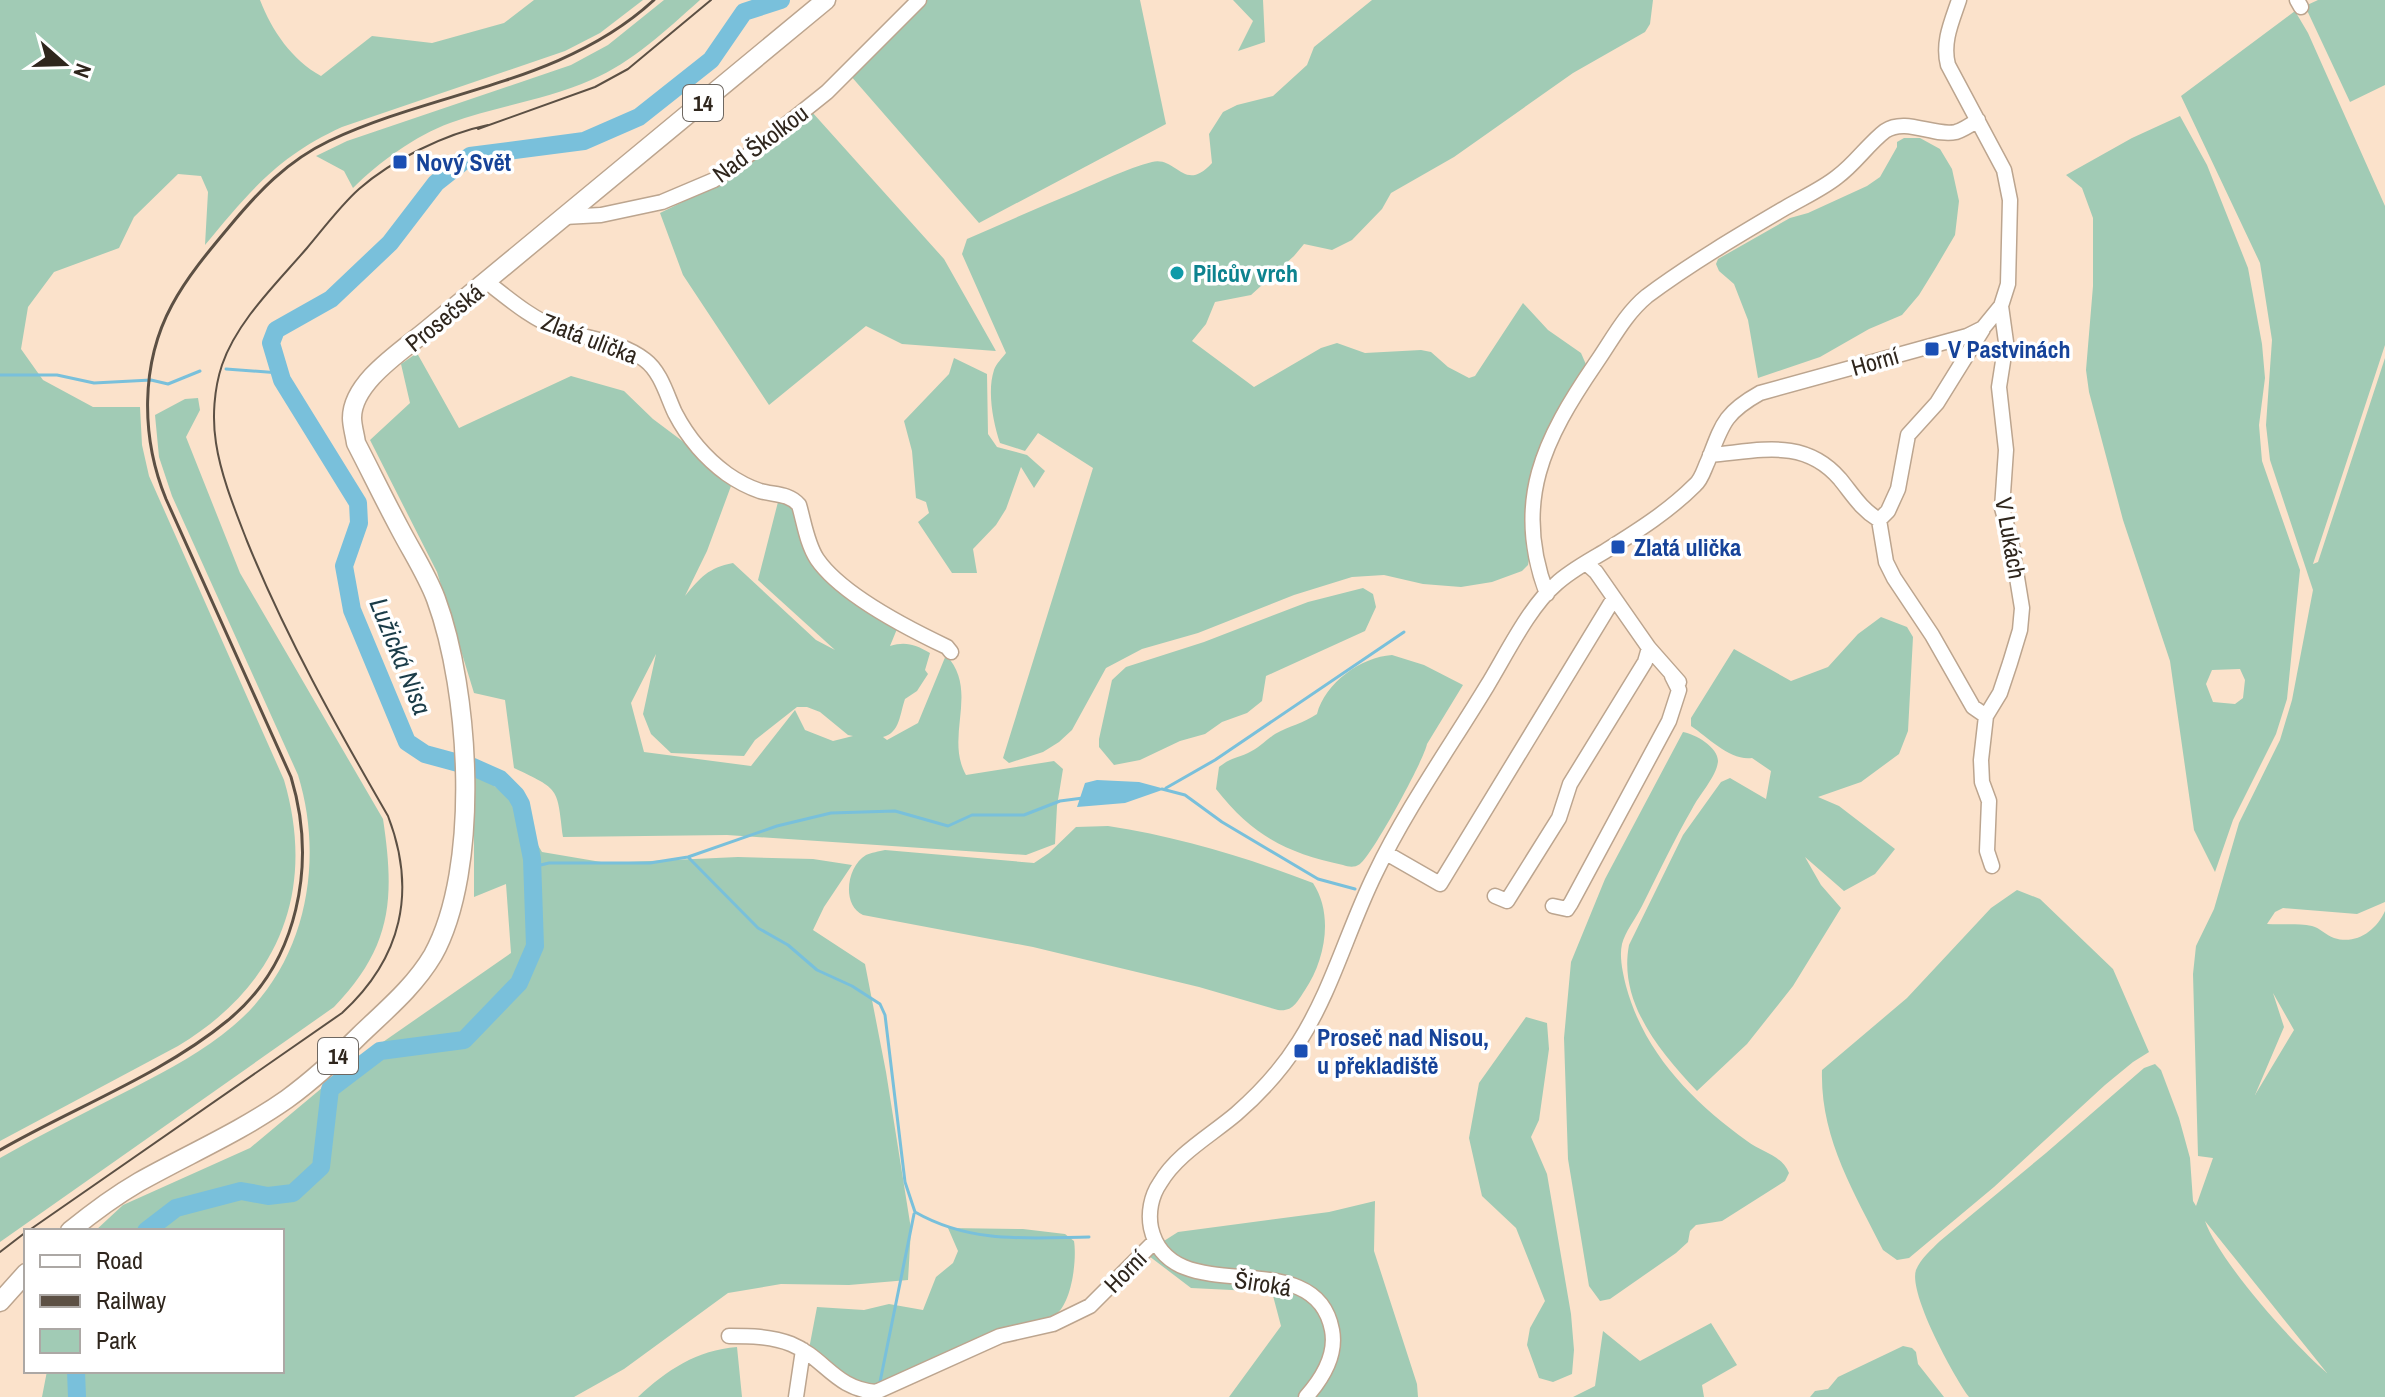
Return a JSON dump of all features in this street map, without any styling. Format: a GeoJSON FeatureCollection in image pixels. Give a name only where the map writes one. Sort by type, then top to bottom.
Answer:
{"type":"FeatureCollection","features":[{"type":"Feature","properties":{"kind":"main road","name":"Prosečská"},"geometry":{"type":"LineString","coordinates":[[73,1229],[111,1199],[254,1121],[335,1060],[403,994],[432,955],[452,904],[461,857],[465,777],[460,691],[436,599],[356,443],[352,416],[359,391],[826,0]]}},
{"type":"Feature","properties":{"kind":"main road"},"geometry":{"type":"LineString","coordinates":[[0,1302],[24,1275]]}},
{"type":"Feature","properties":{"kind":"street","name":"Nad Školkou"},"geometry":{"type":"LineString","coordinates":[[564,217],[601,215],[652,204],[714,180],[827,92],[919,0]]}},
{"type":"Feature","properties":{"kind":"street"},"geometry":{"type":"LineString","coordinates":[[1879,520],[1888,511],[1898,489],[1908,435],[1937,403],[1983,328],[2001,306],[2008,284],[2009,182],[1951,74],[1945,56],[1948,32],[1959,0]]}},
{"type":"Feature","properties":{"kind":"street"},"geometry":{"type":"LineString","coordinates":[[1547,594],[1539,572],[1531,506],[1536,478],[1553,432],[1629,314],[1646,297],[1707,257],[1837,178],[1886,130],[1900,125],[1956,132],[1978,120]]}},
{"type":"Feature","properties":{"kind":"street","name":"Zlatá ulička"},"geometry":{"type":"LineString","coordinates":[[487,282],[544,322],[561,330],[594,336],[647,361],[660,378],[687,435],[709,457],[737,480],[757,490],[794,500],[799,505],[817,559],[832,574],[895,620],[951,652]]}},
{"type":"Feature","properties":{"kind":"street","name":"V Lukách"},"geometry":{"type":"LineString","coordinates":[[1992,866],[1987,851],[1989,801],[1982,782],[1981,760],[1986,716],[2000,693],[2010,663],[2020,630],[2022,608],[2002,508],[2006,450],[1999,387],[2006,342],[2001,306]]}},
{"type":"Feature","properties":{"kind":"street","name":"Horní"},"geometry":{"type":"LineString","coordinates":[[803,1350],[841,1381],[863,1391],[876,1392],[1000,1336],[1053,1324],[1090,1306],[1155,1241],[1149,1212],[1157,1186],[1179,1160],[1257,1095],[1299,1042],[1321,1001],[1386,853],[1525,623],[1555,584],[1651,523],[1699,482],[1721,427],[1736,406],[1760,393],[1967,336],[1983,328]]}},
{"type":"Feature","properties":{"kind":"street"},"geometry":{"type":"LineString","coordinates":[[1710,455],[1782,449],[1800,451],[1823,462],[1864,511],[1879,520],[1886,562],[1894,578],[1932,635],[1973,707],[1986,716]]}},
{"type":"Feature","properties":{"kind":"street"},"geometry":{"type":"LineString","coordinates":[[1586,563],[1596,572],[1649,648],[1688,692]]}},
{"type":"Feature","properties":{"kind":"street"},"geometry":{"type":"LineString","coordinates":[[1386,853],[1440,884],[1614,598]]}},
{"type":"Feature","properties":{"kind":"street"},"geometry":{"type":"LineString","coordinates":[[1495,896],[1507,901],[1559,818],[1570,784],[1645,662],[1649,648]]}},
{"type":"Feature","properties":{"kind":"street"},"geometry":{"type":"LineString","coordinates":[[1562,910],[1605,844],[1669,721],[1679,690],[1672,676]]}},
{"type":"Feature","properties":{"kind":"street","name":"Široká"},"geometry":{"type":"LineString","coordinates":[[1155,1241],[1170,1258],[1200,1272],[1293,1284],[1316,1298],[1330,1323],[1332,1347],[1319,1383],[1306,1397]]}},
{"type":"Feature","properties":{"kind":"street"},"geometry":{"type":"LineString","coordinates":[[729,1336],[778,1340],[803,1350],[796,1397]]}},
{"type":"Feature","properties":{"kind":"green space"},"geometry":{"type":"Polygon","coordinates":[[[0,0],[260,0],[284,44],[301,62],[321,76],[372,36],[432,43],[504,23],[534,0],[643,0],[600,33],[565,51],[342,127],[320,138],[266,177],[205,245],[208,192],[201,176],[178,174],[134,217],[119,248],[54,272],[28,307],[21,349],[43,380],[93,407],[140,407],[142,445],[149,476],[284,780],[293,821],[295,860],[291,898],[281,932],[264,965],[241,995],[213,1022],[178,1046],[0,1141],[0,0]]]}},
{"type":"Feature","properties":{"kind":"green space"},"geometry":{"type":"Polygon","coordinates":[[[664,0],[700,0],[648,44],[606,73],[556,93],[437,128],[398,151],[353,188],[344,171],[316,156],[347,141],[571,65],[608,45],[664,0]]]}},
{"type":"Feature","properties":{"kind":"green space"},"geometry":{"type":"Polygon","coordinates":[[[926,0],[1140,0],[1166,124],[979,223],[850,75],[926,0]]]}},
{"type":"Feature","properties":{"kind":"green space"},"geometry":{"type":"Polygon","coordinates":[[[1233,0],[1263,0],[1265,42],[1238,51],[1253,21],[1233,0]]]}},
{"type":"Feature","properties":{"kind":"green space"},"geometry":{"type":"Polygon","coordinates":[[[1372,0],[1653,0],[1650,24],[1645,32],[1573,73],[1454,157],[1391,193],[1382,209],[1352,240],[1332,250],[1304,244],[1251,295],[1215,302],[1206,324],[1192,341],[1254,387],[1321,348],[1337,343],[1365,353],[1431,352],[1448,367],[1469,378],[1475,376],[1523,303],[1548,330],[1581,353],[1588,369],[1553,424],[1528,565],[1522,571],[1492,582],[1461,587],[1423,584],[1384,575],[1352,577],[1294,595],[1198,633],[1142,649],[1106,668],[1072,730],[1059,742],[1043,752],[1009,763],[1003,758],[1093,468],[1038,433],[1025,451],[1000,443],[993,416],[991,387],[995,368],[1006,353],[962,254],[967,239],[1152,162],[1168,164],[1187,175],[1202,172],[1212,163],[1209,134],[1223,112],[1237,105],[1273,96],[1307,65],[1314,47],[1372,0]]]}},
{"type":"Feature","properties":{"kind":"green space"},"geometry":{"type":"Polygon","coordinates":[[[2318,0],[2385,0],[2385,85],[2350,102],[2305,6],[2318,0]]]}},
{"type":"Feature","properties":{"kind":"green space"},"geometry":{"type":"Polygon","coordinates":[[[2295,11],[2308,33],[2385,206],[2385,345],[2313,564],[2318,562],[2385,358],[2385,902],[2357,914],[2283,908],[2275,912],[2267,924],[2312,926],[2334,938],[2350,940],[2371,930],[2385,911],[2385,1397],[1969,1397],[1925,1315],[1915,1281],[1918,1266],[1940,1241],[2144,1068],[2155,1064],[2161,1070],[2179,1118],[2190,1158],[2196,1206],[2213,1158],[2198,1156],[2193,974],[2196,946],[2214,909],[2239,823],[2280,740],[2292,700],[2313,590],[2270,460],[2266,425],[2272,340],[2260,263],[2181,96],[2295,11]],[[2273,993],[2284,1027],[2255,1095],[2294,1030],[2273,993]],[[2205,1221],[2225,1258],[2258,1301],[2327,1373],[2205,1221]]]}},
{"type":"Feature","properties":{"kind":"green space"},"geometry":{"type":"Polygon","coordinates":[[[812,112],[944,259],[996,351],[902,344],[866,326],[769,405],[683,275],[660,213],[707,190],[751,162],[812,112]]]}},
{"type":"Feature","properties":{"kind":"green space"},"geometry":{"type":"Polygon","coordinates":[[[2180,116],[2207,165],[2248,268],[2265,378],[2259,425],[2262,461],[2300,570],[2287,699],[2276,734],[2233,820],[2215,872],[2194,830],[2170,661],[2123,520],[2086,370],[2093,286],[2093,218],[2082,188],[2066,175],[2132,138],[2180,116]],[[2240,669],[2212,670],[2206,684],[2213,702],[2235,704],[2243,698],[2245,680],[2240,669]]]}},
{"type":"Feature","properties":{"kind":"green space"},"geometry":{"type":"Polygon","coordinates":[[[1904,138],[1920,138],[1940,149],[1952,169],[1959,201],[1955,235],[1935,269],[1902,315],[1869,329],[1820,357],[1758,378],[1748,320],[1734,284],[1719,271],[1716,264],[1718,259],[1790,218],[1867,186],[1880,177],[1897,142],[1904,138]]]}},
{"type":"Feature","properties":{"kind":"green space"},"geometry":{"type":"Polygon","coordinates":[[[417,353],[459,428],[571,376],[624,391],[731,486],[707,551],[685,596],[706,574],[733,563],[816,640],[835,650],[758,580],[779,498],[794,505],[831,583],[897,629],[890,646],[911,645],[930,653],[925,670],[928,674],[917,691],[905,699],[896,727],[883,737],[887,740],[918,723],[946,655],[956,669],[960,683],[958,745],[966,775],[1054,761],[1063,769],[1055,844],[1026,855],[727,835],[563,837],[554,792],[514,768],[505,700],[474,693],[437,572],[370,440],[410,403],[401,364],[417,353]],[[656,654],[631,703],[644,752],[751,766],[795,710],[805,730],[833,741],[853,736],[820,712],[797,707],[755,740],[744,756],[671,753],[651,734],[643,714],[656,654]]]}},
{"type":"Feature","properties":{"kind":"green space"},"geometry":{"type":"Polygon","coordinates":[[[954,358],[987,374],[988,434],[997,447],[1027,455],[1045,471],[1034,488],[1021,467],[1006,509],[996,525],[973,549],[977,573],[952,573],[918,522],[929,513],[926,502],[916,498],[912,451],[904,421],[949,374],[954,358]]]}},
{"type":"Feature","properties":{"kind":"green space"},"geometry":{"type":"Polygon","coordinates":[[[198,398],[200,410],[186,437],[240,573],[383,819],[389,874],[385,920],[368,964],[334,1007],[0,1242],[0,1158],[173,1066],[233,1026],[258,1001],[278,973],[293,943],[303,910],[309,877],[310,842],[298,775],[172,496],[159,457],[155,415],[185,399],[198,398]]]}},
{"type":"Feature","properties":{"kind":"green space"},"geometry":{"type":"Polygon","coordinates":[[[1363,588],[1373,594],[1376,607],[1365,631],[1266,676],[1262,701],[1247,713],[1140,760],[1114,765],[1099,747],[1112,680],[1126,667],[1204,642],[1308,602],[1363,588]]]}},
{"type":"Feature","properties":{"kind":"green space"},"geometry":{"type":"Polygon","coordinates":[[[1881,617],[1907,627],[1913,637],[1908,731],[1899,754],[1861,782],[1818,797],[1839,806],[1895,849],[1875,874],[1844,891],[1805,857],[1821,885],[1841,908],[1793,986],[1747,1044],[1697,1091],[1656,1043],[1636,1006],[1627,966],[1629,945],[1683,835],[1721,782],[1730,778],[1766,799],[1771,771],[1752,758],[1736,756],[1720,748],[1691,726],[1691,718],[1734,649],[1791,681],[1828,667],[1858,634],[1881,617]]]}},
{"type":"Feature","properties":{"kind":"green space"},"geometry":{"type":"Polygon","coordinates":[[[1392,655],[1424,665],[1463,685],[1427,744],[1386,826],[1360,864],[1349,867],[1304,855],[1272,840],[1243,819],[1216,789],[1219,767],[1317,714],[1336,682],[1357,666],[1392,655]]]}},
{"type":"Feature","properties":{"kind":"green space"},"geometry":{"type":"Polygon","coordinates":[[[1683,732],[1694,735],[1710,746],[1717,756],[1717,767],[1623,939],[1621,954],[1625,981],[1645,1033],[1673,1074],[1708,1110],[1747,1141],[1776,1158],[1789,1173],[1785,1181],[1722,1221],[1696,1225],[1690,1231],[1688,1242],[1676,1253],[1610,1299],[1600,1301],[1589,1286],[1568,1159],[1564,1038],[1571,962],[1605,879],[1683,732]]]}},
{"type":"Feature","properties":{"kind":"green space"},"geometry":{"type":"Polygon","coordinates":[[[474,771],[509,797],[542,852],[607,863],[738,857],[813,859],[852,865],[824,907],[813,930],[865,964],[911,1229],[908,1280],[849,1285],[781,1284],[728,1293],[624,1369],[574,1397],[42,1397],[47,1373],[284,1373],[284,1229],[97,1229],[123,1205],[250,1148],[347,1067],[511,953],[506,884],[474,897],[474,771]]]}},
{"type":"Feature","properties":{"kind":"green space"},"geometry":{"type":"Polygon","coordinates":[[[1108,826],[1212,849],[1313,883],[1320,896],[1325,923],[1322,951],[1312,978],[1294,1005],[1278,1010],[1199,987],[1033,947],[863,915],[856,910],[849,895],[854,868],[866,855],[885,850],[1034,863],[1076,827],[1108,826]]]}},
{"type":"Feature","properties":{"kind":"green space"},"geometry":{"type":"Polygon","coordinates":[[[2017,890],[2040,899],[2113,969],[2149,1052],[2105,1085],[1994,1187],[1909,1258],[1897,1260],[1883,1250],[1841,1164],[1827,1119],[1822,1070],[1907,998],[1991,908],[2017,890]]]}},
{"type":"Feature","properties":{"kind":"green space"},"geometry":{"type":"Polygon","coordinates":[[[1526,1017],[1547,1023],[1549,1049],[1539,1120],[1531,1137],[1547,1174],[1571,1314],[1574,1350],[1572,1374],[1553,1382],[1539,1378],[1527,1345],[1530,1328],[1545,1301],[1516,1228],[1482,1196],[1469,1138],[1479,1083],[1526,1017]]]}},
{"type":"Feature","properties":{"kind":"green space"},"geometry":{"type":"Polygon","coordinates":[[[1375,1201],[1374,1251],[1417,1384],[1418,1397],[1229,1397],[1281,1326],[1272,1292],[1191,1288],[1145,1253],[1178,1232],[1329,1212],[1375,1201]]]}},
{"type":"Feature","properties":{"kind":"green space"},"geometry":{"type":"Polygon","coordinates":[[[948,1228],[1023,1229],[1065,1234],[1074,1241],[1075,1259],[1072,1281],[1061,1309],[1052,1317],[1005,1328],[877,1385],[840,1373],[809,1349],[817,1307],[864,1310],[889,1304],[923,1310],[936,1277],[953,1263],[958,1251],[948,1228]]]}},
{"type":"Feature","properties":{"kind":"green space"},"geometry":{"type":"Polygon","coordinates":[[[1711,1323],[1737,1365],[1702,1385],[1704,1397],[1573,1397],[1595,1386],[1603,1331],[1640,1361],[1711,1323]]]}},
{"type":"Feature","properties":{"kind":"green space"},"geometry":{"type":"Polygon","coordinates":[[[1903,1346],[1916,1352],[1918,1364],[1944,1397],[1810,1397],[1815,1391],[1828,1389],[1838,1377],[1903,1346]]]}},
{"type":"Feature","properties":{"kind":"green space"},"geometry":{"type":"Polygon","coordinates":[[[737,1347],[742,1397],[638,1397],[683,1363],[709,1352],[737,1347]]]}},
{"type":"Feature","properties":{"kind":"water"},"geometry":{"type":"Polygon","coordinates":[[[1097,780],[1139,782],[1165,789],[1125,803],[1077,807],[1085,783],[1097,780]]]}},
{"type":"Feature","properties":{"kind":"waterway","name":"Lužická Nisa"},"geometry":{"type":"LineString","coordinates":[[149,1229],[176,1208],[241,1191],[268,1196],[293,1193],[321,1167],[330,1089],[380,1051],[464,1040],[519,983],[535,946],[532,859],[521,804],[500,779],[473,767],[425,754],[407,742],[352,610],[344,566],[359,523],[358,503],[282,380],[271,343],[276,330],[331,299],[390,243],[436,183],[470,156],[584,141],[639,117],[711,60],[744,12],[781,0]]}},
{"type":"Feature","properties":{"kind":"waterway"},"geometry":{"type":"LineString","coordinates":[[226,369],[280,373]]}},
{"type":"Feature","properties":{"kind":"waterway"},"geometry":{"type":"LineString","coordinates":[[0,375],[57,375],[94,383],[151,380],[168,384],[200,371]]}},
{"type":"Feature","properties":{"kind":"waterway"},"geometry":{"type":"LineString","coordinates":[[1166,788],[1215,760],[1404,632]]}},
{"type":"Feature","properties":{"kind":"waterway"},"geometry":{"type":"LineString","coordinates":[[1162,789],[1185,795],[1222,822],[1318,879],[1355,889]]}},
{"type":"Feature","properties":{"kind":"waterway"},"geometry":{"type":"LineString","coordinates":[[532,867],[549,863],[650,863],[688,857],[777,826],[831,813],[895,811],[948,826],[972,815],[1024,815],[1060,801],[1083,798]]}},
{"type":"Feature","properties":{"kind":"waterway"},"geometry":{"type":"LineString","coordinates":[[688,857],[758,928],[788,945],[817,970],[852,986],[880,1004],[885,1015],[905,1182],[915,1212],[957,1230],[978,1234],[1021,1238],[1089,1237]]}},
{"type":"Feature","properties":{"kind":"waterway"},"geometry":{"type":"LineString","coordinates":[[880,1382],[914,1214]]}},
{"type":"Feature","properties":{"kind":"waterway","name":"Lužická Nisa"},"geometry":{"type":"LineString","coordinates":[[76,1373],[77,1397]]}},
{"type":"Feature","properties":{"kind":"tram line"},"geometry":{"type":"LineString","coordinates":[[478,129],[595,87],[628,69],[711,0]]}},
{"type":"Feature","properties":{"kind":"tram line"},"geometry":{"type":"LineString","coordinates":[[31,1229],[342,1013],[379,970],[391,946],[402,897],[397,844],[388,816],[295,646],[247,541],[218,455],[214,424],[216,394],[222,365],[237,333],[352,196],[372,178],[420,150],[488,125]]}},
{"type":"Feature","properties":{"kind":"tram line"},"geometry":{"type":"LineString","coordinates":[[0,1252],[24,1234]]}},
{"type":"Feature","properties":{"kind":"railway"},"geometry":{"type":"LineString","coordinates":[[0,1150],[175,1058],[227,1021],[251,997],[271,970],[286,941],[296,910],[302,843],[299,810],[291,777],[166,499],[152,451],[148,426],[149,376],[154,352],[172,305],[206,255],[251,202],[274,178],[314,149],[370,124],[540,68],[618,28],[654,0]]}},
{"type":"Feature","properties":{"kind":"place","name":"Nový Svět"},"geometry":{"type":"Point","coordinates":[400,162]}},
{"type":"Feature","properties":{"kind":"place","name":"Pilcův vrch"},"geometry":{"type":"Point","coordinates":[1177,273]}},
{"type":"Feature","properties":{"kind":"place","name":"V Pastvinách"},"geometry":{"type":"Point","coordinates":[1932,349]}},
{"type":"Feature","properties":{"kind":"place","name":"Zlatá ulička"},"geometry":{"type":"Point","coordinates":[1618,547]}},
{"type":"Feature","properties":{"kind":"place","name":"Proseč nad Nisou, u překladiště"},"geometry":{"type":"Point","coordinates":[1301,1051]}}]}
